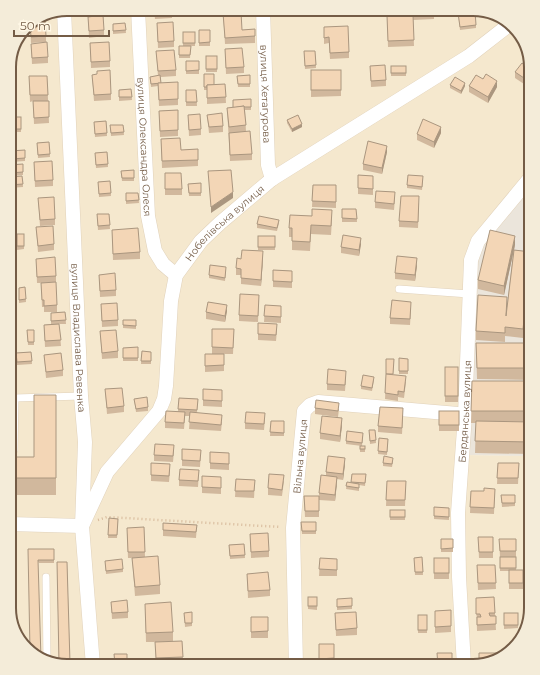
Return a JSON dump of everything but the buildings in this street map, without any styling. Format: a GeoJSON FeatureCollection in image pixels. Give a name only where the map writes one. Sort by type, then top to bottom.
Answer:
{"type":"FeatureCollection","features":[{"type":"Feature","properties":{"kind":"street","name":"вулиця Владислава Ревенка"},"geometry":{"type":"LineString","coordinates":[[64,16],[81,396],[85,442],[82,526],[92,659]]}},
{"type":"Feature","properties":{"kind":"street","name":"вулиця Олександра Олеся"},"geometry":{"type":"LineString","coordinates":[[138,16],[148,216],[155,251],[163,264],[176,275]]}},
{"type":"Feature","properties":{"kind":"street","name":"вулиця Хетагурова"},"geometry":{"type":"LineString","coordinates":[[263,16],[268,165],[272,179]]}},
{"type":"Feature","properties":{"kind":"street","name":"Нобелівська вулиця"},"geometry":{"type":"LineString","coordinates":[[82,526],[107,472],[145,429],[162,405],[166,386],[171,301],[176,275],[201,241],[272,179],[469,56],[506,28]]}},
{"type":"Feature","properties":{"kind":"street","name":"Бердянська вулиця"},"geometry":{"type":"LineString","coordinates":[[464,659],[458,513],[465,415],[471,260],[478,241],[524,185]]}},
{"type":"Feature","properties":{"kind":"street","name":"Вільна вулиця"},"geometry":{"type":"LineString","coordinates":[[296,659],[293,528],[304,411],[310,404],[318,402],[465,415]]}},
{"type":"Feature","properties":{"kind":"street"},"geometry":{"type":"LineString","coordinates":[[16,524],[82,526]]}},
{"type":"Feature","properties":{"kind":"lane"},"geometry":{"type":"LineString","coordinates":[[398,289],[470,294]]}},
{"type":"Feature","properties":{"kind":"lane"},"geometry":{"type":"LineString","coordinates":[[16,398],[81,396]]}},
{"type":"Feature","properties":{"kind":"lane"},"geometry":{"type":"LineString","coordinates":[[46,576],[47,655]]}},
{"type":"Feature","properties":{"kind":"path"},"geometry":{"type":"LineString","coordinates":[[82,526],[107,517],[293,528]]}},
{"type":"Feature","properties":{"kind":"shaded area"},"geometry":{"type":"Polygon","coordinates":[[[60,16],[477,16],[493,20],[504,26],[519,44],[524,60],[524,205],[462,455],[524,456],[524,615],[519,631],[511,642],[493,655],[480,659],[60,659],[47,655],[33,646],[20,628],[16,615],[16,63],[21,44],[26,36],[41,23],[60,16]]]}},
{"type":"Feature","properties":{"kind":"shaded area"},"geometry":{"type":"Polygon","coordinates":[[[524,193],[524,456],[466,455],[473,281],[481,245],[524,193]]]}}]}
